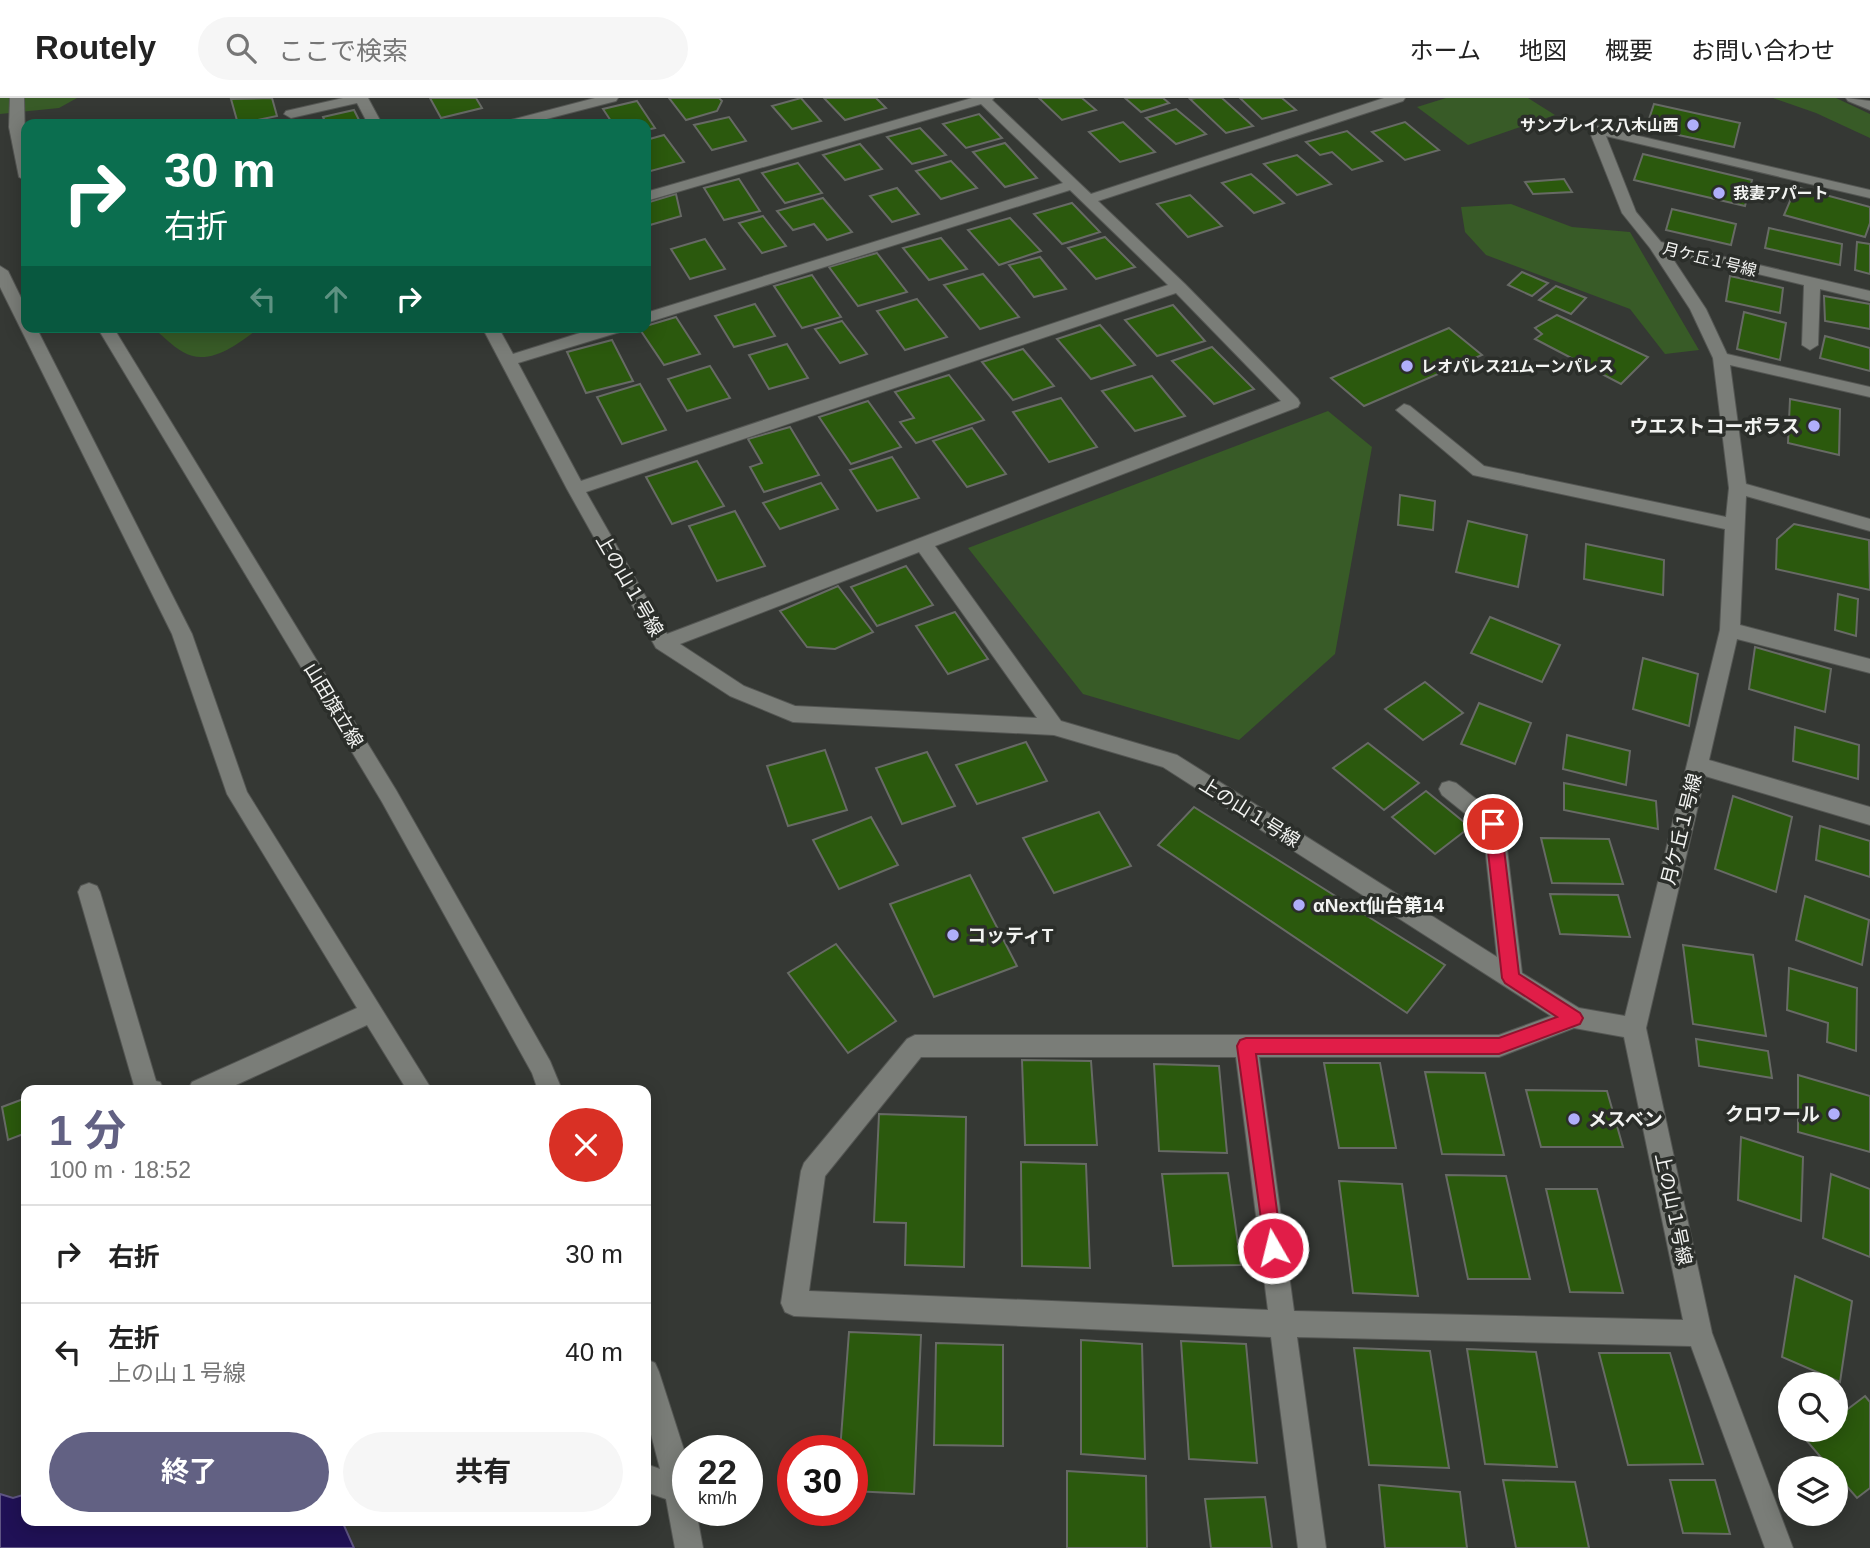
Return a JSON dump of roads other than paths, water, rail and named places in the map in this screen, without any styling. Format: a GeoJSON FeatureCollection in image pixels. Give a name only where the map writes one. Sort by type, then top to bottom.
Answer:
{"type":"FeatureCollection","features":[{"type":"Feature","properties":{"kind":"street"},"geometry":{"type":"LineString","coordinates":[[17,98],[16,127],[21,152]]}},
{"type":"Feature","properties":{"kind":"street"},"geometry":{"type":"LineString","coordinates":[[291,114],[361,98],[372,119]]}},
{"type":"Feature","properties":{"kind":"street"},"geometry":{"type":"LineString","coordinates":[[531,119],[611,98]]}},
{"type":"Feature","properties":{"kind":"street"},"geometry":{"type":"LineString","coordinates":[[651,196],[984,98],[1179,287],[1292,403],[663,643]]}},
{"type":"Feature","properties":{"kind":"street"},"geometry":{"type":"LineString","coordinates":[[1088,200],[1365,102],[1398,98]]}},
{"type":"Feature","properties":{"kind":"street"},"geometry":{"type":"LineString","coordinates":[[1853,98],[1870,106]]}},
{"type":"Feature","properties":{"kind":"street"},"geometry":{"type":"LineString","coordinates":[[1656,245],[1629,213],[1596,130],[1870,194]]}},
{"type":"Feature","properties":{"kind":"street"},"geometry":{"type":"LineString","coordinates":[[651,316],[1072,185]]}},
{"type":"Feature","properties":{"kind":"street","name":"月ケ丘１号線"},"geometry":{"type":"LineString","coordinates":[[1656,245],[1870,296]]}},
{"type":"Feature","properties":{"kind":"street","name":"月ケ丘１号線"},"geometry":{"type":"LineString","coordinates":[[1634,1028],[1730,630],[1738,488],[1721,358],[1698,309],[1656,245]]}},
{"type":"Feature","properties":{"kind":"street"},"geometry":{"type":"LineString","coordinates":[[0,271],[21,313]]}},
{"type":"Feature","properties":{"kind":"street"},"geometry":{"type":"LineString","coordinates":[[1810,345],[1812,284]]}},
{"type":"Feature","properties":{"kind":"street"},"geometry":{"type":"LineString","coordinates":[[576,489],[1179,287]]}},
{"type":"Feature","properties":{"kind":"street"},"geometry":{"type":"LineString","coordinates":[[31,333],[182,634],[237,794],[417,1085]]}},
{"type":"Feature","properties":{"kind":"street","name":"山田旗立線"},"geometry":{"type":"LineString","coordinates":[[109,333],[388,796],[542,1069],[548,1085]]}},
{"type":"Feature","properties":{"kind":"street","name":"上の山１号線"},"geometry":{"type":"LineString","coordinates":[[493,333],[576,489],[663,643],[737,691],[793,713],[1054,727],[1170,761],[1574,1018],[1634,1028],[1699,1333],[1779,1548]]}},
{"type":"Feature","properties":{"kind":"street"},"geometry":{"type":"LineString","coordinates":[[509,361],[598,333]]}},
{"type":"Feature","properties":{"kind":"street"},"geometry":{"type":"LineString","coordinates":[[1721,358],[1870,393]]}},
{"type":"Feature","properties":{"kind":"street"},"geometry":{"type":"LineString","coordinates":[[1404,410],[1479,471],[1734,524]]}},
{"type":"Feature","properties":{"kind":"street"},"geometry":{"type":"LineString","coordinates":[[1738,488],[1870,525]]}},
{"type":"Feature","properties":{"kind":"street"},"geometry":{"type":"LineString","coordinates":[[924,545],[1054,727]]}},
{"type":"Feature","properties":{"kind":"street"},"geometry":{"type":"LineString","coordinates":[[1730,630],[1870,666]]}},
{"type":"Feature","properties":{"kind":"street"},"geometry":{"type":"LineString","coordinates":[[1697,765],[1870,816]]}},
{"type":"Feature","properties":{"kind":"street"},"geometry":{"type":"LineString","coordinates":[[1448,789],[1493,824],[1511,978]]}},
{"type":"Feature","properties":{"kind":"street"},"geometry":{"type":"LineString","coordinates":[[89,892],[146,1085]]}},
{"type":"Feature","properties":{"kind":"street"},"geometry":{"type":"LineString","coordinates":[[211,1085],[372,1012]]}},
{"type":"Feature","properties":{"kind":"street"},"geometry":{"type":"LineString","coordinates":[[1574,1018],[1499,1046],[915,1046],[813,1171],[794,1303],[1282,1324],[1699,1333]]}},
{"type":"Feature","properties":{"kind":"street"},"geometry":{"type":"LineString","coordinates":[[1246,1046],[1312,1548]]}},
{"type":"Feature","properties":{"kind":"street"},"geometry":{"type":"LineString","coordinates":[[651,1388],[672,1461]]}},
{"type":"Feature","properties":{"kind":"street"},"geometry":{"type":"LineString","coordinates":[[651,1480],[672,1487]]}},
{"type":"Feature","properties":{"kind":"street"},"geometry":{"type":"LineString","coordinates":[[685,1526],[689,1548]]}},
{"type":"Feature","properties":{"kind":"place","name":"サンプレイス八木山西"},"geometry":{"type":"Point","coordinates":[1693,125]}},
{"type":"Feature","properties":{"kind":"place","name":"我妻アパート"},"geometry":{"type":"Point","coordinates":[1719,193]}},
{"type":"Feature","properties":{"kind":"place","name":"レオパレス21ムーンパレス"},"geometry":{"type":"Point","coordinates":[1407,366]}},
{"type":"Feature","properties":{"kind":"place","name":"ウエストコーポラス"},"geometry":{"type":"Point","coordinates":[1814,426]}},
{"type":"Feature","properties":{"kind":"place","name":"αNext仙台第14"},"geometry":{"type":"Point","coordinates":[1299,905]}},
{"type":"Feature","properties":{"kind":"place","name":"コッティT"},"geometry":{"type":"Point","coordinates":[953,935]}},
{"type":"Feature","properties":{"kind":"place","name":"クロワール"},"geometry":{"type":"Point","coordinates":[1834,1114]}},
{"type":"Feature","properties":{"kind":"place","name":"メスベン"},"geometry":{"type":"Point","coordinates":[1574,1119]}}]}
